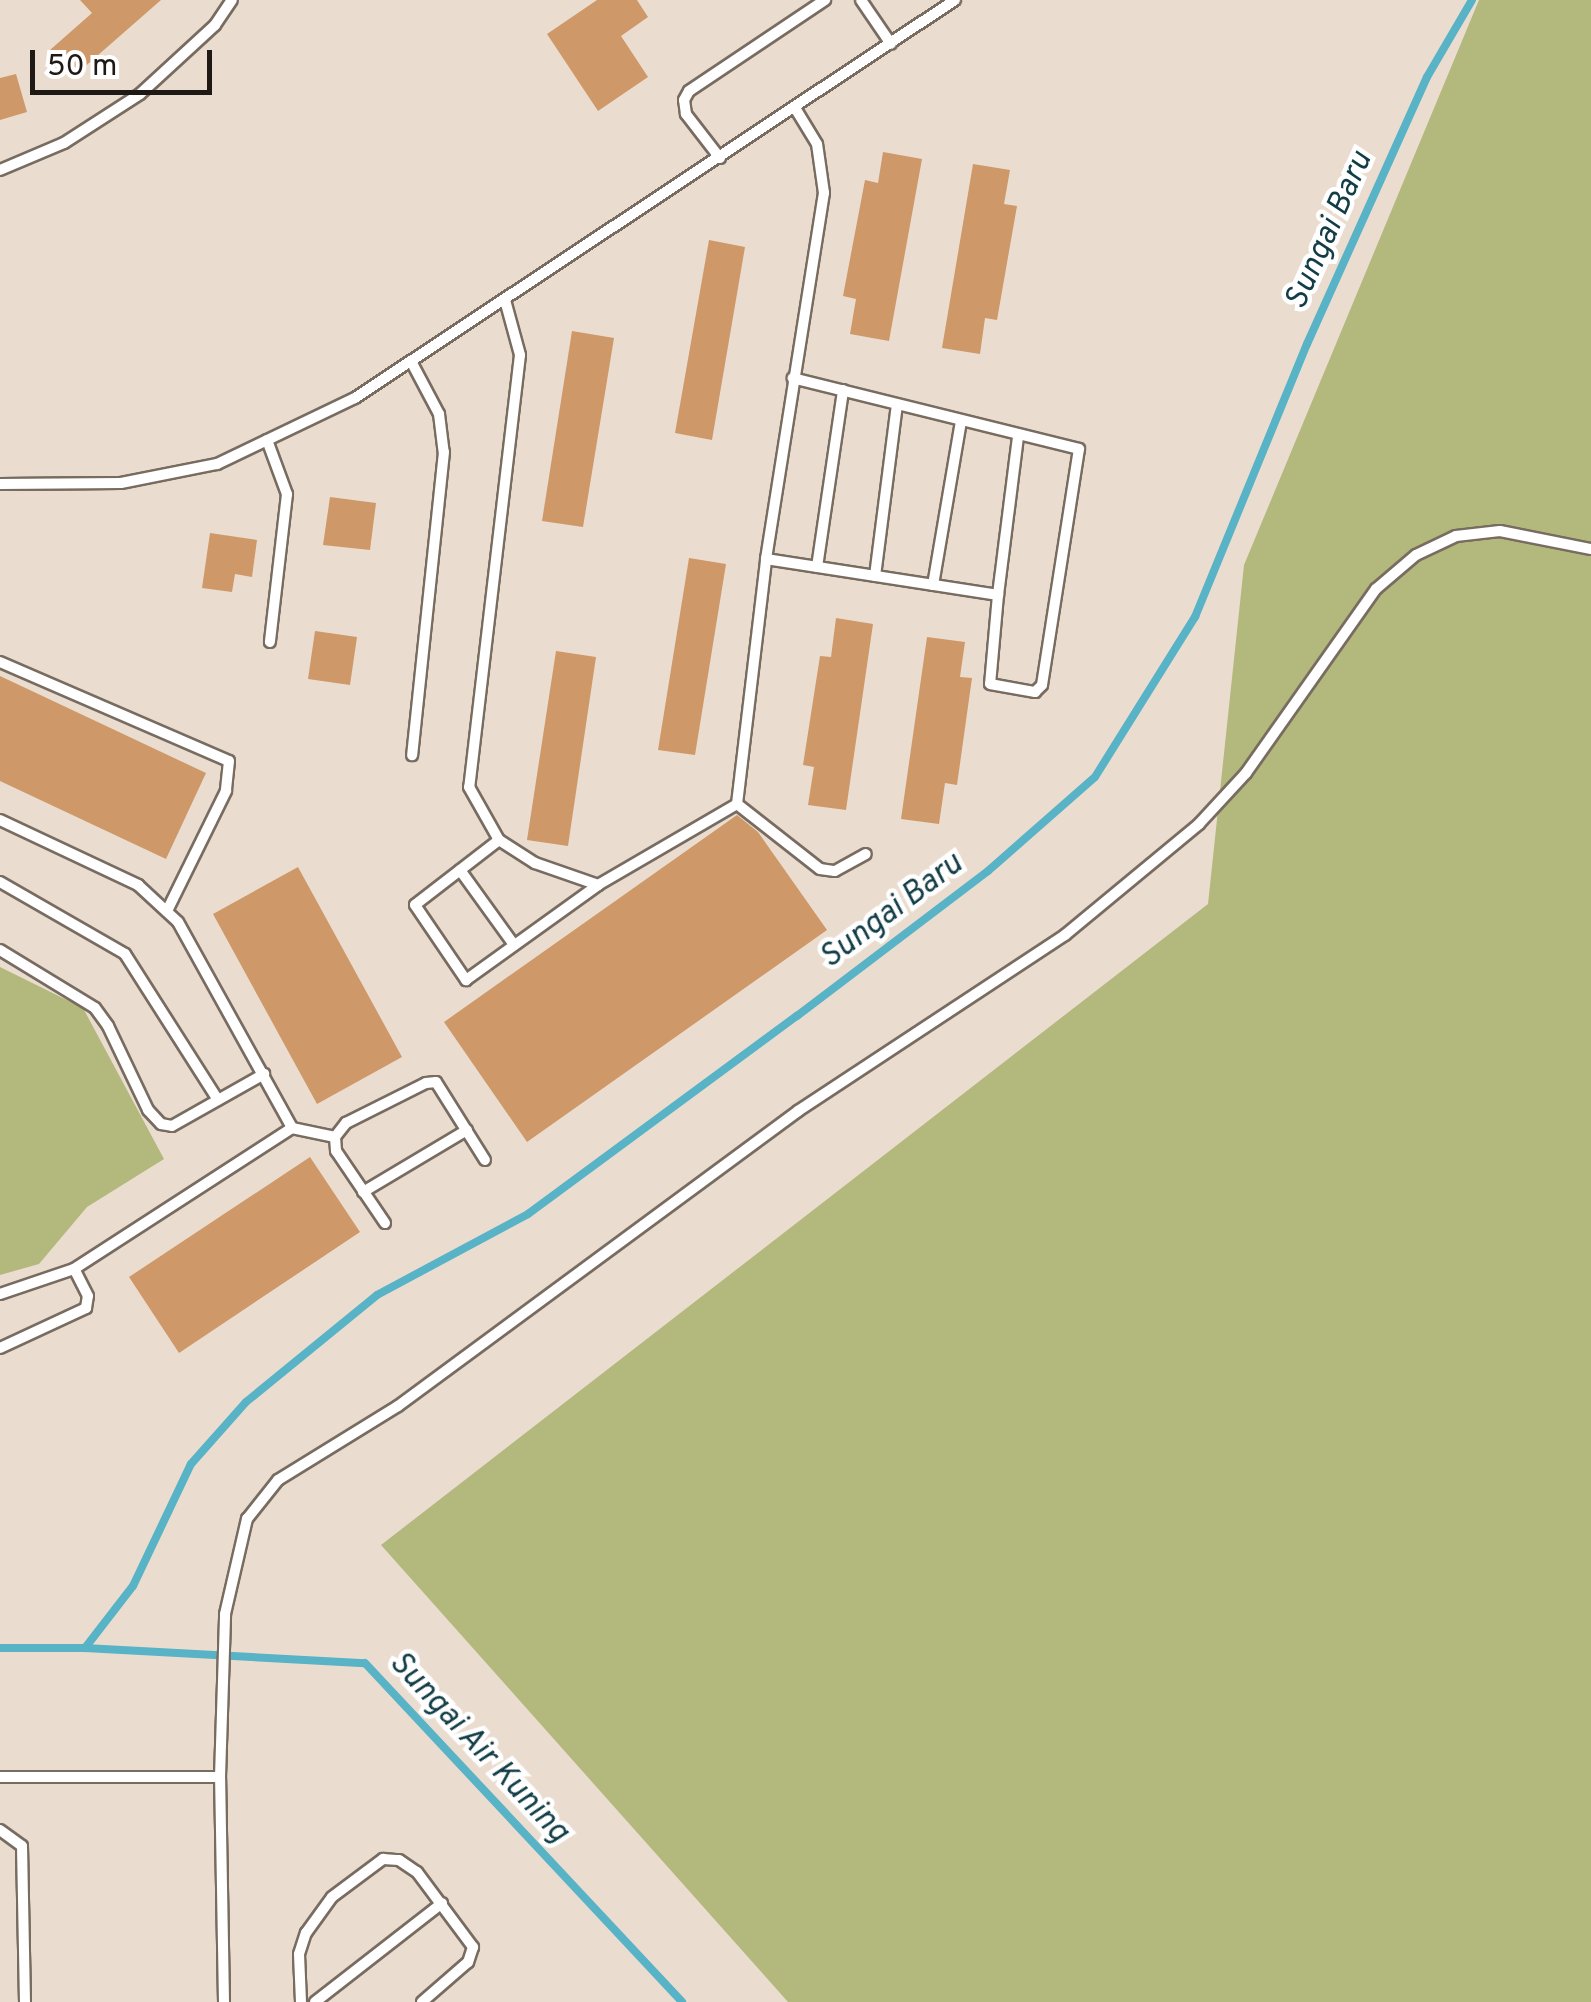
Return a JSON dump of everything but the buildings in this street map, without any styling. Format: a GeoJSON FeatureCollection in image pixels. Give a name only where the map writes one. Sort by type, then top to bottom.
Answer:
{"type":"FeatureCollection","features":[{"type":"Feature","properties":{"kind":"lane"},"geometry":{"type":"LineString","coordinates":[[0,170],[64,143],[140,94],[215,25],[232,0]]}},
{"type":"Feature","properties":{"kind":"lane"},"geometry":{"type":"LineString","coordinates":[[720,158],[686,114],[684,100],[689,91],[824,0]]}},
{"type":"Feature","properties":{"kind":"lane"},"geometry":{"type":"LineString","coordinates":[[861,0],[891,44]]}},
{"type":"Feature","properties":{"kind":"lane"},"geometry":{"type":"LineString","coordinates":[[0,484],[122,483],[217,464],[356,398],[955,0]]}},
{"type":"Feature","properties":{"kind":"lane"},"geometry":{"type":"LineString","coordinates":[[738,804],[766,559],[824,193],[817,144],[796,108]]}},
{"type":"Feature","properties":{"kind":"lane"},"geometry":{"type":"LineString","coordinates":[[506,300],[520,354],[468,787],[499,840],[535,863],[598,885]]}},
{"type":"Feature","properties":{"kind":"lane"},"geometry":{"type":"LineString","coordinates":[[412,362],[439,414],[444,452],[412,755]]}},
{"type":"Feature","properties":{"kind":"lane"},"geometry":{"type":"LineString","coordinates":[[793,378],[1079,449],[1042,685],[1034,692],[990,684],[1018,436]]}},
{"type":"Feature","properties":{"kind":"lane"},"geometry":{"type":"LineString","coordinates":[[817,567],[843,390]]}},
{"type":"Feature","properties":{"kind":"lane"},"geometry":{"type":"LineString","coordinates":[[875,576],[897,404]]}},
{"type":"Feature","properties":{"kind":"lane"},"geometry":{"type":"LineString","coordinates":[[933,585],[961,421]]}},
{"type":"Feature","properties":{"kind":"lane"},"geometry":{"type":"LineString","coordinates":[[267,440],[286,494],[270,642]]}},
{"type":"Feature","properties":{"kind":"lane"},"geometry":{"type":"LineString","coordinates":[[224,2002],[220,1777],[224,1614],[247,1519],[278,1480],[398,1406],[798,1111],[1065,935],[1200,824],[1246,773],[1376,590],[1416,555],[1456,536],[1500,531],[1591,548]]}},
{"type":"Feature","properties":{"kind":"lane"},"geometry":{"type":"LineString","coordinates":[[766,559],[998,595]]}},
{"type":"Feature","properties":{"kind":"lane"},"geometry":{"type":"LineString","coordinates":[[0,662],[229,761],[226,791],[166,911]]}},
{"type":"Feature","properties":{"kind":"lane"},"geometry":{"type":"LineString","coordinates":[[499,840],[415,905],[466,980],[598,885],[738,804]]}},
{"type":"Feature","properties":{"kind":"lane"},"geometry":{"type":"LineString","coordinates":[[738,804],[820,868],[835,870],[866,854]]}},
{"type":"Feature","properties":{"kind":"lane"},"geometry":{"type":"LineString","coordinates":[[0,820],[138,885],[166,911],[188,938],[292,1128]]}},
{"type":"Feature","properties":{"kind":"lane"},"geometry":{"type":"LineString","coordinates":[[460,870],[514,945]]}},
{"type":"Feature","properties":{"kind":"lane"},"geometry":{"type":"LineString","coordinates":[[0,882],[126,954],[218,1100]]}},
{"type":"Feature","properties":{"kind":"lane"},"geometry":{"type":"LineString","coordinates":[[0,950],[94,1008],[108,1026],[148,1110],[162,1124],[172,1126],[264,1074]]}},
{"type":"Feature","properties":{"kind":"lane"},"geometry":{"type":"LineString","coordinates":[[385,1223],[336,1151],[335,1138],[346,1123],[426,1082],[442,1086],[484,1160]]}},
{"type":"Feature","properties":{"kind":"lane"},"geometry":{"type":"LineString","coordinates":[[0,1294],[74,1269],[292,1128],[335,1138]]}},
{"type":"Feature","properties":{"kind":"lane"},"geometry":{"type":"LineString","coordinates":[[363,1192],[467,1130]]}},
{"type":"Feature","properties":{"kind":"lane"},"geometry":{"type":"LineString","coordinates":[[0,1348],[86,1308],[88,1296],[74,1269]]}},
{"type":"Feature","properties":{"kind":"lane"},"geometry":{"type":"LineString","coordinates":[[0,1777],[220,1777]]}},
{"type":"Feature","properties":{"kind":"lane"},"geometry":{"type":"LineString","coordinates":[[0,1830],[22,1846],[25,2002]]}},
{"type":"Feature","properties":{"kind":"lane"},"geometry":{"type":"LineString","coordinates":[[301,2002],[299,1954],[306,1933],[332,1896],[382,1859],[399,1860],[417,1872],[470,1938],[473,1954],[422,2002]]}},
{"type":"Feature","properties":{"kind":"lane"},"geometry":{"type":"LineString","coordinates":[[315,2002],[442,1903]]}},
{"type":"Feature","properties":{"kind":"green space"},"geometry":{"type":"Polygon","coordinates":[[[1479,0],[1591,0],[1591,2002],[788,2002],[381,1545],[1208,904],[1244,565],[1479,0]]]}},
{"type":"Feature","properties":{"kind":"green space"},"geometry":{"type":"Polygon","coordinates":[[[0,967],[83,1008],[164,1159],[87,1207],[39,1264],[0,1275],[0,967]]]}},
{"type":"Feature","properties":{"kind":"waterway","name":"Sungai Baru"},"geometry":{"type":"LineString","coordinates":[[85,1648],[133,1586],[191,1464],[246,1402],[377,1295],[528,1214],[797,1016],[988,871],[1095,777],[1195,617],[1307,344],[1427,77],[1472,0]]}},
{"type":"Feature","properties":{"kind":"waterway","name":"Sungai Air Kuning"},"geometry":{"type":"LineString","coordinates":[[0,1648],[85,1648],[365,1663],[682,2002]]}}]}
